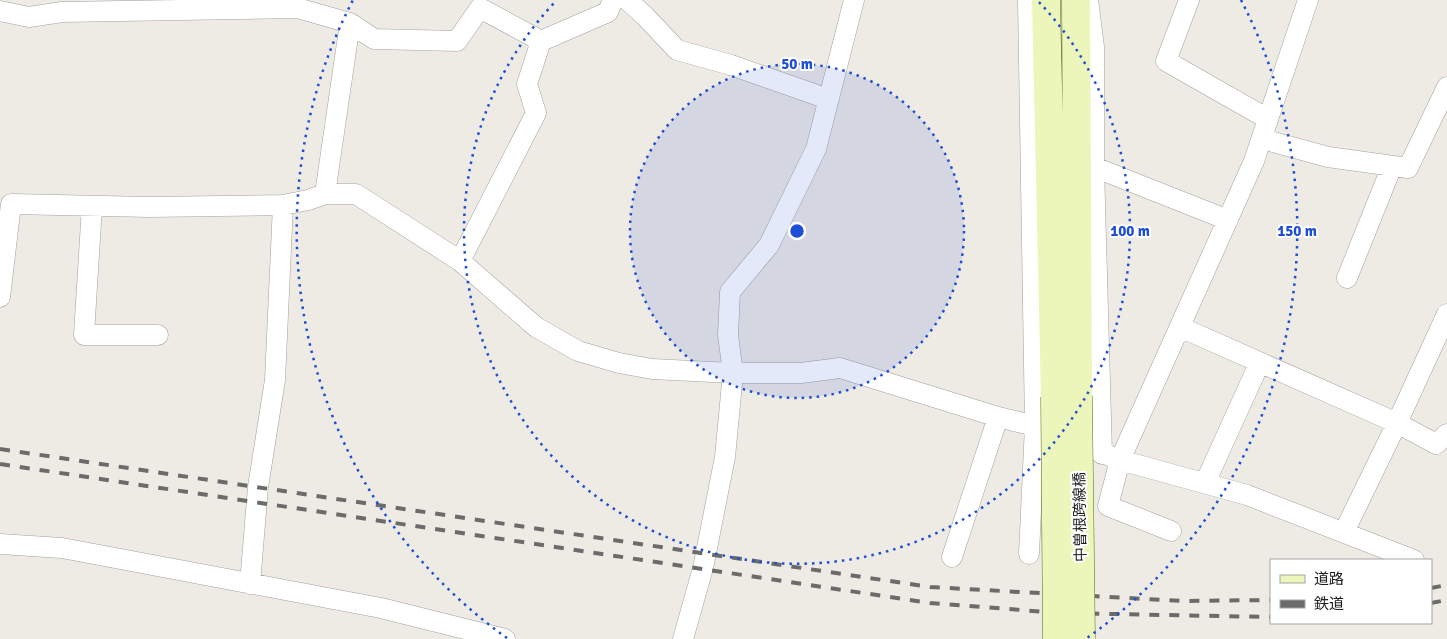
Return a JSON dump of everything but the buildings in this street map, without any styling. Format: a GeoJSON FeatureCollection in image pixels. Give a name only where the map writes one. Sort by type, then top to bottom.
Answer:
{"type":"FeatureCollection","features":[{"type":"Feature","properties":{"kind":"street"},"geometry":{"type":"LineString","coordinates":[[460,262],[536,114],[527,84],[541,41],[608,12],[613,0]]}},
{"type":"Feature","properties":{"kind":"street"},"geometry":{"type":"LineString","coordinates":[[626,0],[645,16],[677,50],[731,65],[828,99]]}},
{"type":"Feature","properties":{"kind":"street"},"geometry":{"type":"LineString","coordinates":[[683,639],[703,568],[726,457],[733,373],[728,335],[730,292],[769,244],[816,149],[854,0]]}},
{"type":"Feature","properties":{"kind":"street"},"geometry":{"type":"LineString","coordinates":[[1028,0],[1035,426],[1028,554]]}},
{"type":"Feature","properties":{"kind":"street"},"geometry":{"type":"LineString","coordinates":[[1046,0],[1066,396]]}},
{"type":"Feature","properties":{"kind":"street"},"geometry":{"type":"LineString","coordinates":[[1066,396],[1076,0]]}},
{"type":"Feature","properties":{"kind":"street"},"geometry":{"type":"LineString","coordinates":[[1088,0],[1094,47],[1094,167],[1111,457],[1108,506],[1171,531]]}},
{"type":"Feature","properties":{"kind":"street"},"geometry":{"type":"LineString","coordinates":[[1189,0],[1166,61],[1268,119]]}},
{"type":"Feature","properties":{"kind":"street"},"geometry":{"type":"LineString","coordinates":[[1111,457],[1180,327],[1228,220],[1262,139],[1308,0]]}},
{"type":"Feature","properties":{"kind":"street"},"geometry":{"type":"LineString","coordinates":[[0,11],[29,17],[63,6],[298,4],[350,23],[374,39],[457,41],[480,8],[541,41]]}},
{"type":"Feature","properties":{"kind":"street"},"geometry":{"type":"LineString","coordinates":[[325,194],[350,23]]}},
{"type":"Feature","properties":{"kind":"street"},"geometry":{"type":"LineString","coordinates":[[1262,139],[1328,157],[1408,168],[1447,88]]}},
{"type":"Feature","properties":{"kind":"street"},"geometry":{"type":"LineString","coordinates":[[1347,278],[1392,166]]}},
{"type":"Feature","properties":{"kind":"street"},"geometry":{"type":"LineString","coordinates":[[1094,167],[1228,220]]}},
{"type":"Feature","properties":{"kind":"street"},"geometry":{"type":"LineString","coordinates":[[0,297],[11,204],[150,207],[283,205],[325,194],[356,194],[460,262],[536,327],[578,351],[619,363],[652,369],[733,373],[801,373],[840,368],[998,417],[1035,426],[1111,457],[1247,495],[1412,559]]}},
{"type":"Feature","properties":{"kind":"street"},"geometry":{"type":"LineString","coordinates":[[250,584],[258,487],[275,380],[283,205]]}},
{"type":"Feature","properties":{"kind":"street"},"geometry":{"type":"LineString","coordinates":[[92,206],[84,335],[158,334]]}},
{"type":"Feature","properties":{"kind":"street"},"geometry":{"type":"LineString","coordinates":[[1344,532],[1447,314]]}},
{"type":"Feature","properties":{"kind":"street"},"geometry":{"type":"LineString","coordinates":[[1180,327],[1397,423],[1436,444],[1447,434]]}},
{"type":"Feature","properties":{"kind":"street"},"geometry":{"type":"LineString","coordinates":[[1204,483],[1260,364]]}},
{"type":"Feature","properties":{"kind":"street","name":"中曽根跨線橋"},"geometry":{"type":"LineString","coordinates":[[1057,639],[1066,396]]}},
{"type":"Feature","properties":{"kind":"street","name":"中曽根跨線橋"},"geometry":{"type":"LineString","coordinates":[[1066,396],[1082,639]]}},
{"type":"Feature","properties":{"kind":"street"},"geometry":{"type":"LineString","coordinates":[[952,557],[998,417]]}},
{"type":"Feature","properties":{"kind":"street"},"geometry":{"type":"LineString","coordinates":[[0,544],[62,548],[381,608],[505,639]]}},
{"type":"Feature","properties":{"kind":"railway"},"geometry":{"type":"LineString","coordinates":[[0,449],[930,587],[1182,601],[1270,600]]}},
{"type":"Feature","properties":{"kind":"railway"},"geometry":{"type":"LineString","coordinates":[[0,464],[930,603],[1060,613],[1270,617]]}},
{"type":"Feature","properties":{"kind":"railway"},"geometry":{"type":"LineString","coordinates":[[1432,588],[1447,585]]}},
{"type":"Feature","properties":{"kind":"railway"},"geometry":{"type":"LineString","coordinates":[[1432,603],[1447,600]]}}]}
